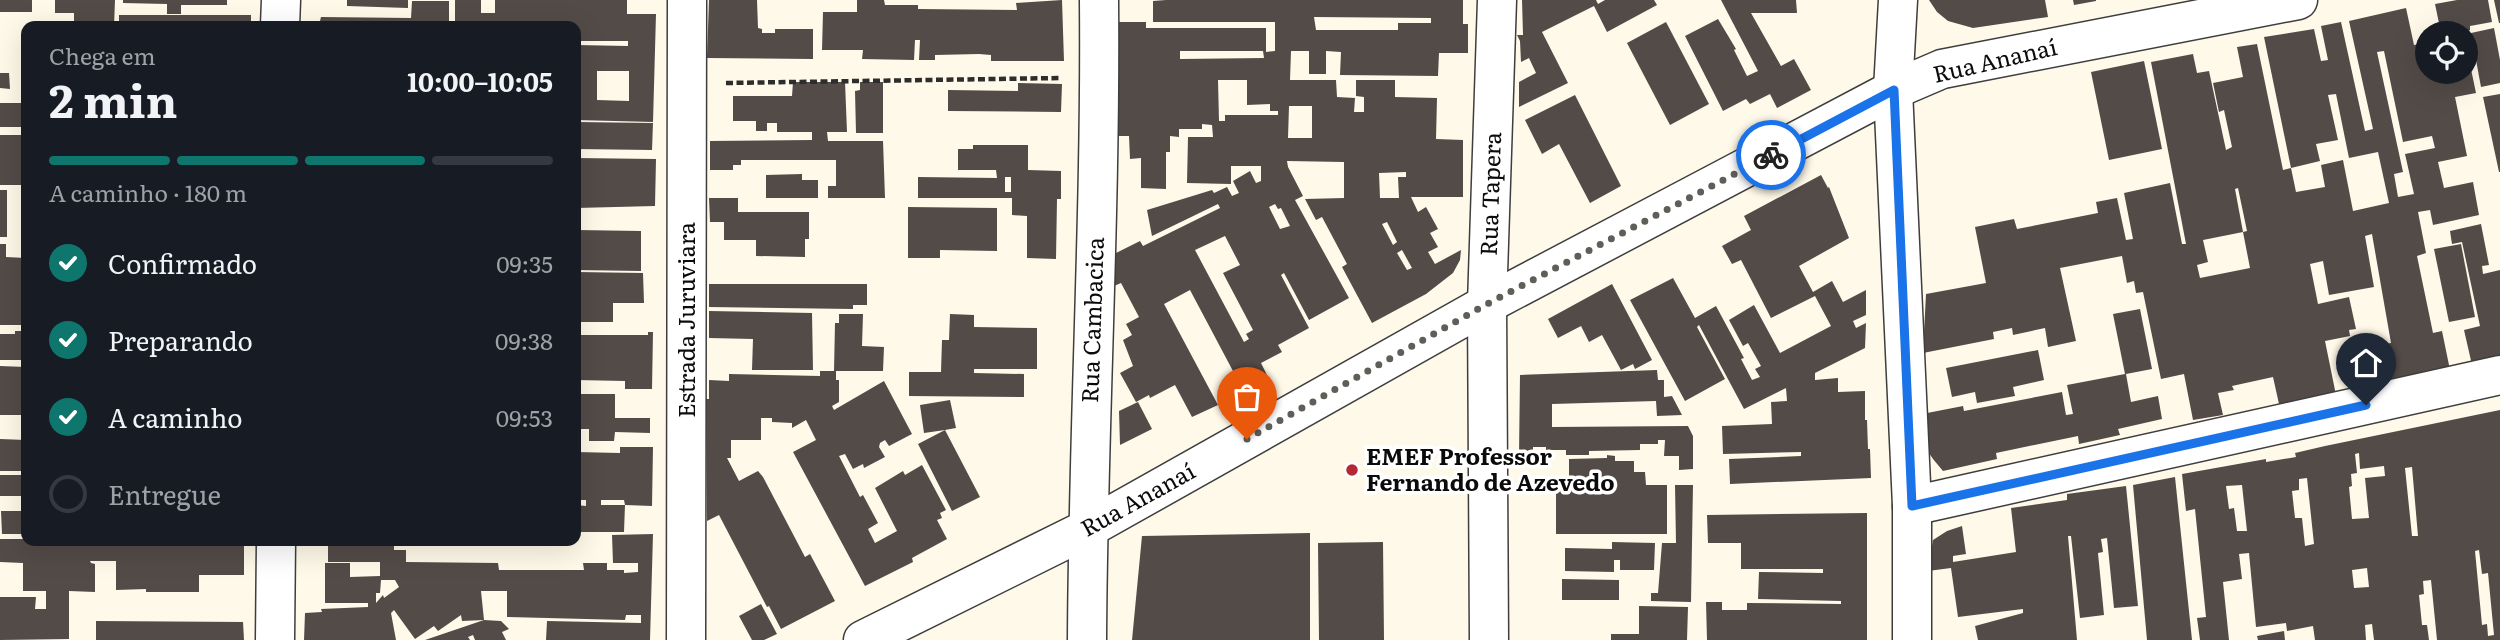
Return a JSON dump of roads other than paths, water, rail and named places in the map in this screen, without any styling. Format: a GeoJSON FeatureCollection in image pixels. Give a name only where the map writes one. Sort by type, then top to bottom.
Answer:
{"type":"FeatureCollection","features":[{"type":"Feature","properties":{"kind":"street"},"geometry":{"type":"LineString","coordinates":[[280,21],[281,0]]}},
{"type":"Feature","properties":{"kind":"street","name":"Estrada Juruviara"},"geometry":{"type":"LineString","coordinates":[[687,0],[687,640]]}},
{"type":"Feature","properties":{"kind":"street","name":"Rua Cambacica"},"geometry":{"type":"LineString","coordinates":[[1087,640],[1087,528],[1100,78],[1099,0]]}},
{"type":"Feature","properties":{"kind":"street","name":"Rua Tapera"},"geometry":{"type":"LineString","coordinates":[[1489,640],[1487,304],[1497,0]]}},
{"type":"Feature","properties":{"kind":"street"},"geometry":{"type":"LineString","coordinates":[[1898,0],[1894,90],[1912,506],[1912,640]]}},
{"type":"Feature","properties":{"kind":"street","name":"Rua Ananaí"},"geometry":{"type":"LineString","coordinates":[[863,640],[1087,528],[1487,304],[1894,90],[1942,69],[2298,0]]}},
{"type":"Feature","properties":{"kind":"street"},"geometry":{"type":"LineString","coordinates":[[1912,506],[2500,375]]}},
{"type":"Feature","properties":{"kind":"street"},"geometry":{"type":"LineString","coordinates":[[275,640],[276,546]]}},
{"type":"Feature","properties":{"kind":"place","name":"EMEF Professor Fernando de Azevedo"},"geometry":{"type":"Point","coordinates":[1352,470]}}]}
